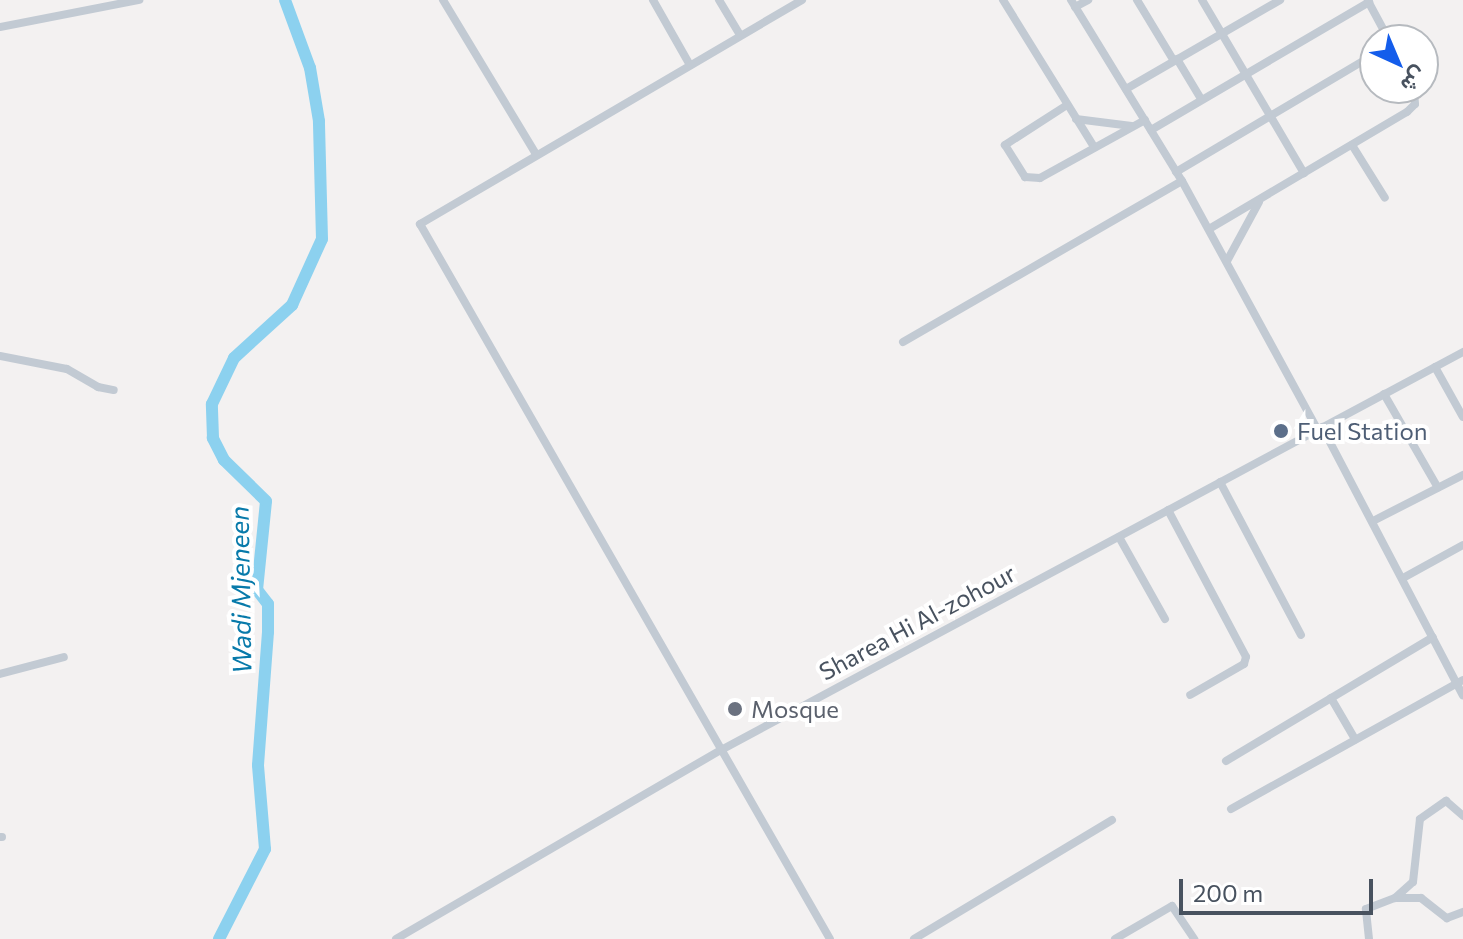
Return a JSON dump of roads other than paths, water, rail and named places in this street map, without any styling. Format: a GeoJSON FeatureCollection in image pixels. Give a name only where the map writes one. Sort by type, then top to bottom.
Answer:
{"type":"FeatureCollection","features":[{"type":"Feature","properties":{"kind":"street"},"geometry":{"type":"LineString","coordinates":[[0,27],[139,0]]}},
{"type":"Feature","properties":{"kind":"street"},"geometry":{"type":"LineString","coordinates":[[443,0],[536,154]]}},
{"type":"Feature","properties":{"kind":"street"},"geometry":{"type":"LineString","coordinates":[[653,0],[690,65]]}},
{"type":"Feature","properties":{"kind":"street"},"geometry":{"type":"LineString","coordinates":[[719,0],[740,35]]}},
{"type":"Feature","properties":{"kind":"street"},"geometry":{"type":"LineString","coordinates":[[802,0],[790,3],[420,224],[830,939]]}},
{"type":"Feature","properties":{"kind":"street"},"geometry":{"type":"LineString","coordinates":[[1003,0],[1094,147]]}},
{"type":"Feature","properties":{"kind":"street"},"geometry":{"type":"LineString","coordinates":[[1088,0],[1073,4],[1182,181],[1373,521],[1433,637],[1460,681],[1463,695]]}},
{"type":"Feature","properties":{"kind":"street"},"geometry":{"type":"LineString","coordinates":[[1137,0],[1201,99]]}},
{"type":"Feature","properties":{"kind":"street"},"geometry":{"type":"LineString","coordinates":[[1202,0],[1304,173]]}},
{"type":"Feature","properties":{"kind":"street"},"geometry":{"type":"LineString","coordinates":[[1126,89],[1280,0]]}},
{"type":"Feature","properties":{"kind":"street"},"geometry":{"type":"LineString","coordinates":[[1151,130],[1368,1],[1380,24]]}},
{"type":"Feature","properties":{"kind":"street"},"geometry":{"type":"LineString","coordinates":[[1176,172],[1359,63]]}},
{"type":"Feature","properties":{"kind":"street"},"geometry":{"type":"LineString","coordinates":[[1209,229],[1352,145],[1412,108],[1412,104]]}},
{"type":"Feature","properties":{"kind":"street"},"geometry":{"type":"LineString","coordinates":[[1067,105],[1005,149],[1025,177],[1034,180],[1145,120]]}},
{"type":"Feature","properties":{"kind":"street"},"geometry":{"type":"LineString","coordinates":[[1076,119],[1133,126]]}},
{"type":"Feature","properties":{"kind":"street"},"geometry":{"type":"LineString","coordinates":[[1352,145],[1385,198]]}},
{"type":"Feature","properties":{"kind":"street"},"geometry":{"type":"LineString","coordinates":[[903,342],[1182,181]]}},
{"type":"Feature","properties":{"kind":"street"},"geometry":{"type":"LineString","coordinates":[[1227,261],[1259,200]]}},
{"type":"Feature","properties":{"kind":"street","name":"Sharea Hi Al-zohour"},"geometry":{"type":"LineString","coordinates":[[396,939],[723,749],[1463,352]]}},
{"type":"Feature","properties":{"kind":"street"},"geometry":{"type":"LineString","coordinates":[[0,356],[67,369],[98,387],[114,390]]}},
{"type":"Feature","properties":{"kind":"street"},"geometry":{"type":"LineString","coordinates":[[1435,367],[1463,417]]}},
{"type":"Feature","properties":{"kind":"street"},"geometry":{"type":"LineString","coordinates":[[1384,394],[1438,488]]}},
{"type":"Feature","properties":{"kind":"street"},"geometry":{"type":"LineString","coordinates":[[1373,521],[1463,475]]}},
{"type":"Feature","properties":{"kind":"street"},"geometry":{"type":"LineString","coordinates":[[1220,482],[1301,635]]}},
{"type":"Feature","properties":{"kind":"street"},"geometry":{"type":"LineString","coordinates":[[1168,510],[1246,657],[1244,664],[1190,695]]}},
{"type":"Feature","properties":{"kind":"street"},"geometry":{"type":"LineString","coordinates":[[1119,537],[1165,619]]}},
{"type":"Feature","properties":{"kind":"street"},"geometry":{"type":"LineString","coordinates":[[1403,578],[1463,545]]}},
{"type":"Feature","properties":{"kind":"street"},"geometry":{"type":"LineString","coordinates":[[1226,761],[1433,637]]}},
{"type":"Feature","properties":{"kind":"street"},"geometry":{"type":"LineString","coordinates":[[0,674],[64,657]]}},
{"type":"Feature","properties":{"kind":"street"},"geometry":{"type":"LineString","coordinates":[[1231,809],[1460,681]]}},
{"type":"Feature","properties":{"kind":"street"},"geometry":{"type":"LineString","coordinates":[[1331,698],[1355,739]]}},
{"type":"Feature","properties":{"kind":"street"},"geometry":{"type":"LineString","coordinates":[[1395,898],[1413,882],[1420,819],[1446,801],[1463,816]]}},
{"type":"Feature","properties":{"kind":"street"},"geometry":{"type":"LineString","coordinates":[[914,939],[1112,820]]}},
{"type":"Feature","properties":{"kind":"street"},"geometry":{"type":"LineString","coordinates":[[1369,939],[1366,909],[1395,898],[1421,898],[1447,918],[1463,912]]}},
{"type":"Feature","properties":{"kind":"street"},"geometry":{"type":"LineString","coordinates":[[1115,939],[1172,906],[1194,939]]}},
{"type":"Feature","properties":{"kind":"waterway","name":"Wadi Mjeneen"},"geometry":{"type":"LineString","coordinates":[[219,939],[265,849],[258,765],[268,604],[257,590],[266,501],[224,460],[213,438],[212,404],[234,358],[292,305],[322,239],[319,121],[310,68],[285,0]]}},
{"type":"Feature","properties":{"kind":"place","name":"Fuel Station"},"geometry":{"type":"Point","coordinates":[1281,431]}},
{"type":"Feature","properties":{"kind":"place","name":"Mosque"},"geometry":{"type":"Point","coordinates":[735,709]}}]}
